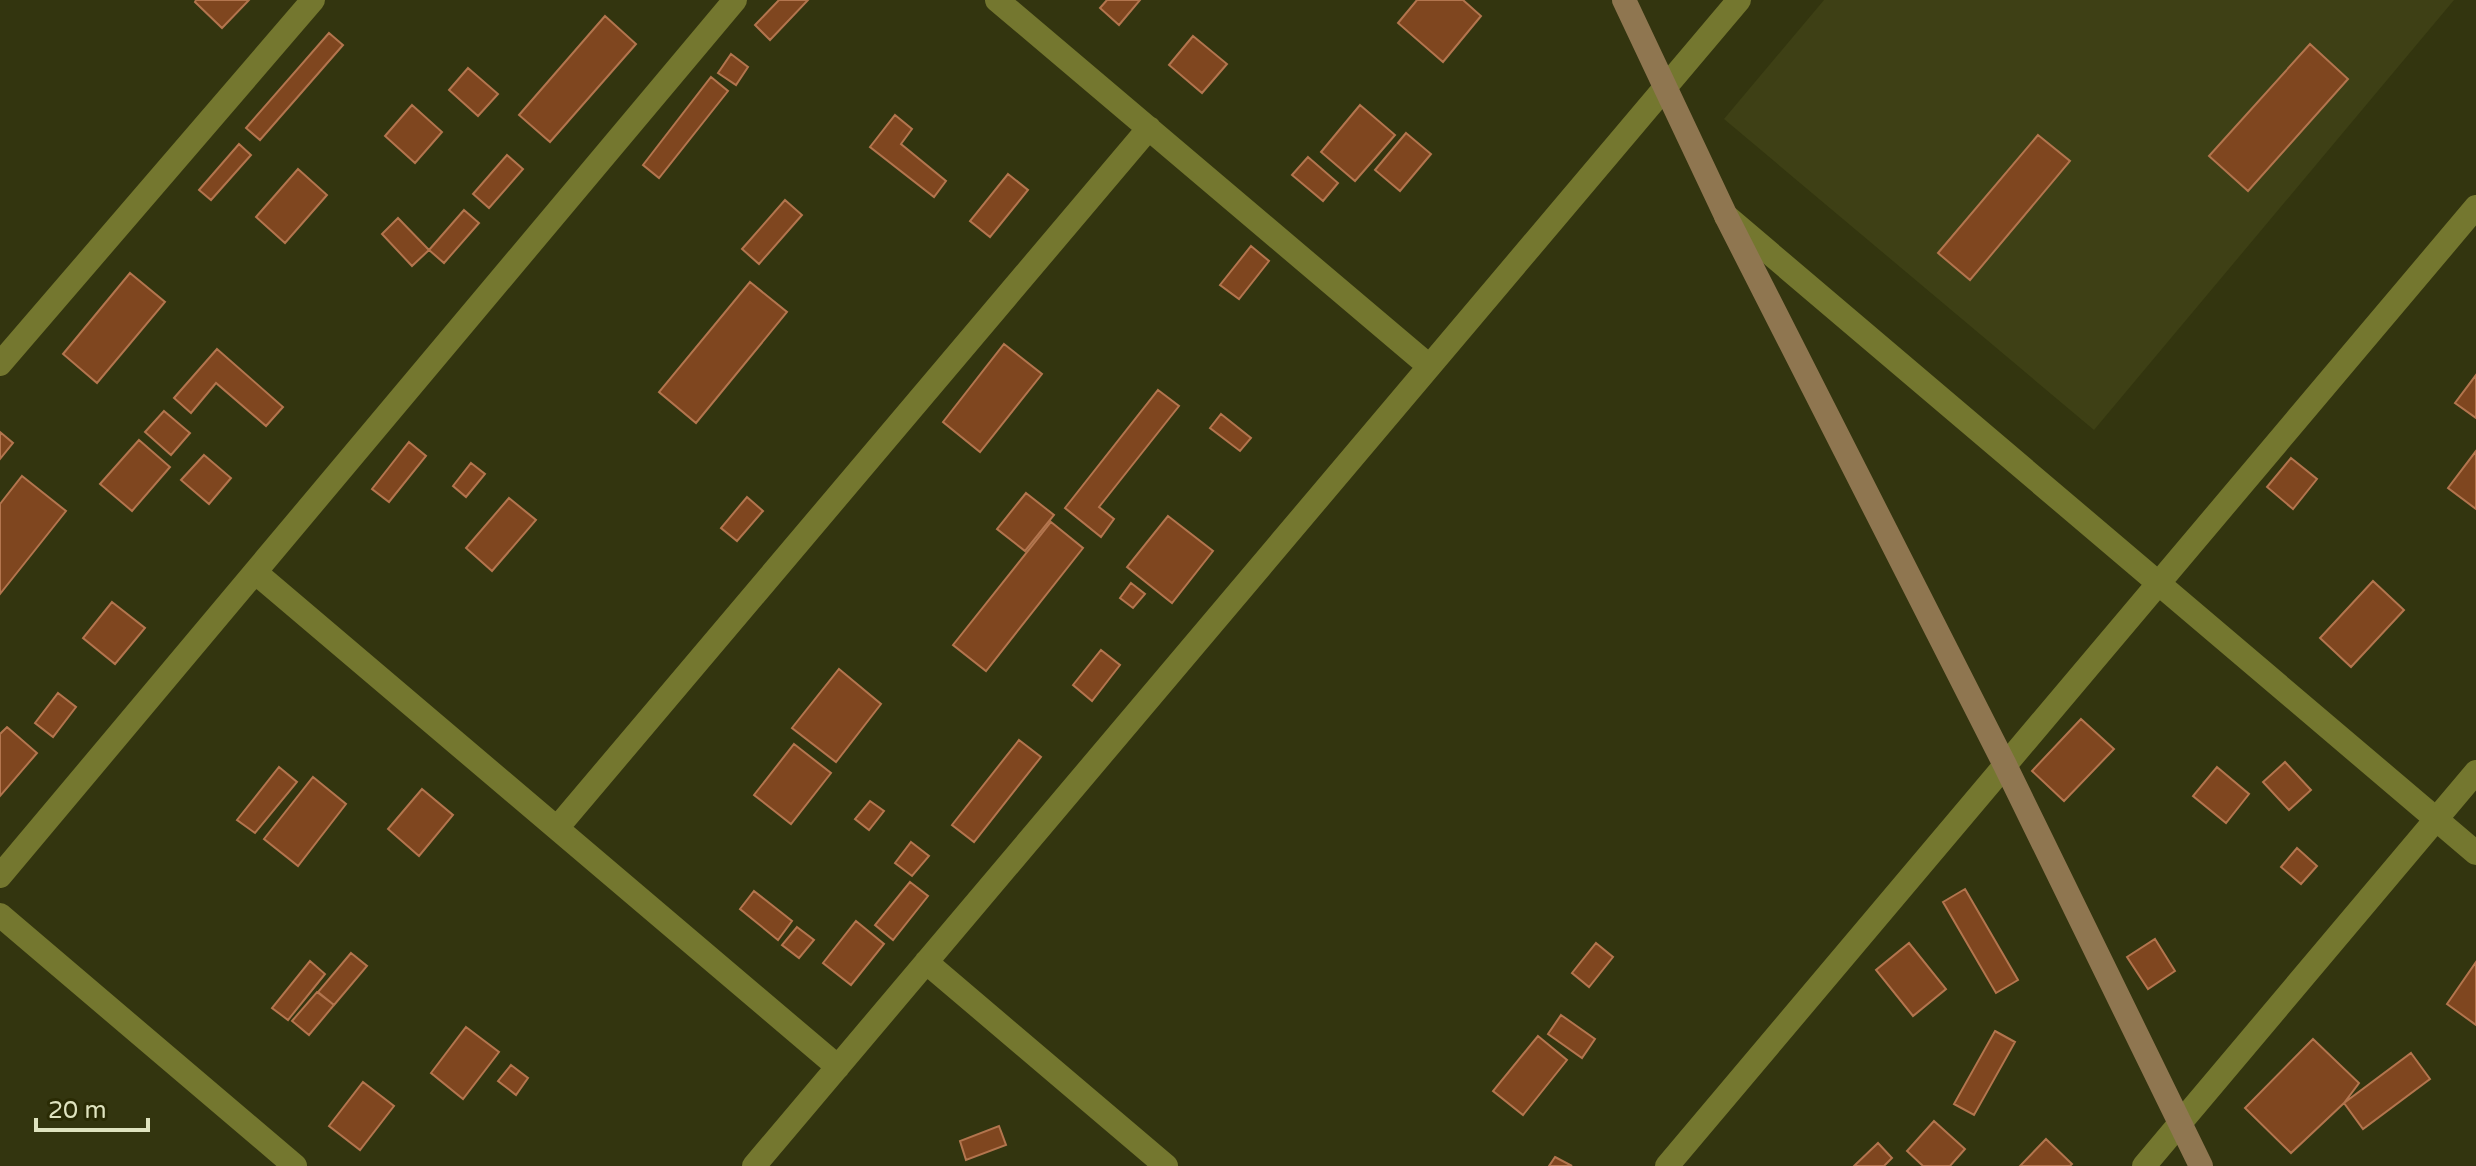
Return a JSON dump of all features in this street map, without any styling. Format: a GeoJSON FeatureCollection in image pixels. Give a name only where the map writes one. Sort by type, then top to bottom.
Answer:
{"type":"FeatureCollection","features":[{"type":"Feature","properties":{"kind":"street"},"geometry":{"type":"LineString","coordinates":[[0,364],[313,0]]}},
{"type":"Feature","properties":{"kind":"street"},"geometry":{"type":"LineString","coordinates":[[0,876],[735,0]]}},
{"type":"Feature","properties":{"kind":"street"},"geometry":{"type":"LineString","coordinates":[[997,0],[1429,366]]}},
{"type":"Feature","properties":{"kind":"street"},"geometry":{"type":"LineString","coordinates":[[1624,0],[1726,216],[2005,765],[2201,1166]]}},
{"type":"Feature","properties":{"kind":"street"},"geometry":{"type":"LineString","coordinates":[[754,1166],[1739,0]]}},
{"type":"Feature","properties":{"kind":"street"},"geometry":{"type":"LineString","coordinates":[[557,828],[1149,128]]}},
{"type":"Feature","properties":{"kind":"street"},"geometry":{"type":"LineString","coordinates":[[1667,1166],[2476,207]]}},
{"type":"Feature","properties":{"kind":"street"},"geometry":{"type":"LineString","coordinates":[[1726,216],[2476,853]]}},
{"type":"Feature","properties":{"kind":"street"},"geometry":{"type":"LineString","coordinates":[[255,572],[838,1067]]}},
{"type":"Feature","properties":{"kind":"street"},"geometry":{"type":"LineString","coordinates":[[2144,1166],[2476,772]]}},
{"type":"Feature","properties":{"kind":"street"},"geometry":{"type":"LineString","coordinates":[[0,915],[295,1166]]}},
{"type":"Feature","properties":{"kind":"street"},"geometry":{"type":"LineString","coordinates":[[926,962],[1166,1166]]}},
{"type":"Feature","properties":{"kind":"shaded area"},"geometry":{"type":"Polygon","coordinates":[[[1824,0],[2454,0],[2094,430],[1724,119],[1824,0]]]}},
{"type":"Feature","properties":{"kind":"building"},"geometry":{"type":"Polygon","coordinates":[[[196,0],[249,0],[222,28],[196,0]]]}},
{"type":"Feature","properties":{"kind":"building"},"geometry":{"type":"Polygon","coordinates":[[[779,0],[808,0],[770,40],[755,25],[779,0]]]}},
{"type":"Feature","properties":{"kind":"building"},"geometry":{"type":"Polygon","coordinates":[[[1107,0],[1140,0],[1119,25],[1100,8],[1107,0]]]}},
{"type":"Feature","properties":{"kind":"building"},"geometry":{"type":"Polygon","coordinates":[[[1417,0],[1463,0],[1481,16],[1443,62],[1398,23],[1417,0]]]}},
{"type":"Feature","properties":{"kind":"building"},"geometry":{"type":"Polygon","coordinates":[[[605,16],[636,44],[550,142],[519,115],[605,16]]]}},
{"type":"Feature","properties":{"kind":"building"},"geometry":{"type":"Polygon","coordinates":[[[329,33],[343,45],[260,140],[246,128],[329,33]]]}},
{"type":"Feature","properties":{"kind":"building"},"geometry":{"type":"Polygon","coordinates":[[[1193,36],[1227,64],[1202,93],[1169,65],[1193,36]]]}},
{"type":"Feature","properties":{"kind":"building"},"geometry":{"type":"Polygon","coordinates":[[[2310,44],[2348,79],[2248,191],[2209,156],[2310,44]]]}},
{"type":"Feature","properties":{"kind":"building"},"geometry":{"type":"Polygon","coordinates":[[[731,54],[748,67],[736,85],[718,73],[731,54]]]}},
{"type":"Feature","properties":{"kind":"building"},"geometry":{"type":"Polygon","coordinates":[[[468,68],[498,94],[478,116],[449,90],[468,68]]]}},
{"type":"Feature","properties":{"kind":"building"},"geometry":{"type":"Polygon","coordinates":[[[711,77],[728,91],[659,178],[643,165],[711,77]]]}},
{"type":"Feature","properties":{"kind":"building"},"geometry":{"type":"Polygon","coordinates":[[[412,105],[442,132],[415,163],[385,136],[412,105]]]}},
{"type":"Feature","properties":{"kind":"building"},"geometry":{"type":"Polygon","coordinates":[[[1360,105],[1395,135],[1355,181],[1321,152],[1360,105]]]}},
{"type":"Feature","properties":{"kind":"building"},"geometry":{"type":"Polygon","coordinates":[[[895,115],[912,129],[901,144],[946,181],[934,197],[870,147],[895,115]]]}},
{"type":"Feature","properties":{"kind":"building"},"geometry":{"type":"Polygon","coordinates":[[[1406,133],[1431,154],[1400,191],[1375,170],[1406,133]]]}},
{"type":"Feature","properties":{"kind":"building"},"geometry":{"type":"Polygon","coordinates":[[[2038,135],[2070,161],[1970,280],[1938,253],[2038,135]]]}},
{"type":"Feature","properties":{"kind":"building"},"geometry":{"type":"Polygon","coordinates":[[[239,144],[251,155],[211,200],[199,190],[239,144]]]}},
{"type":"Feature","properties":{"kind":"building"},"geometry":{"type":"Polygon","coordinates":[[[507,155],[523,169],[489,208],[473,194],[507,155]]]}},
{"type":"Feature","properties":{"kind":"building"},"geometry":{"type":"Polygon","coordinates":[[[1308,157],[1338,183],[1323,201],[1292,175],[1308,157]]]}},
{"type":"Feature","properties":{"kind":"building"},"geometry":{"type":"Polygon","coordinates":[[[298,169],[327,195],[285,243],[256,217],[298,169]]]}},
{"type":"Feature","properties":{"kind":"building"},"geometry":{"type":"Polygon","coordinates":[[[1008,174],[1028,190],[990,237],[970,221],[1008,174]]]}},
{"type":"Feature","properties":{"kind":"building"},"geometry":{"type":"Polygon","coordinates":[[[785,200],[802,215],[759,264],[742,249],[785,200]]]}},
{"type":"Feature","properties":{"kind":"building"},"geometry":{"type":"Polygon","coordinates":[[[464,210],[479,223],[444,263],[429,250],[464,210]]]}},
{"type":"Feature","properties":{"kind":"building"},"geometry":{"type":"Polygon","coordinates":[[[398,218],[429,250],[412,266],[382,234],[398,218]]]}},
{"type":"Feature","properties":{"kind":"building"},"geometry":{"type":"Polygon","coordinates":[[[1251,246],[1269,261],[1239,299],[1220,285],[1251,246]]]}},
{"type":"Feature","properties":{"kind":"building"},"geometry":{"type":"Polygon","coordinates":[[[130,273],[165,302],[97,383],[63,354],[130,273]]]}},
{"type":"Feature","properties":{"kind":"building"},"geometry":{"type":"Polygon","coordinates":[[[750,282],[787,312],[696,423],[659,392],[750,282]]]}},
{"type":"Feature","properties":{"kind":"building"},"geometry":{"type":"Polygon","coordinates":[[[1004,344],[1042,374],[980,452],[943,422],[1004,344]]]}},
{"type":"Feature","properties":{"kind":"building"},"geometry":{"type":"Polygon","coordinates":[[[217,349],[283,407],[266,426],[216,383],[191,413],[174,398],[217,349]]]}},
{"type":"Feature","properties":{"kind":"building"},"geometry":{"type":"Polygon","coordinates":[[[2476,375],[2476,418],[2455,403],[2476,375]]]}},
{"type":"Feature","properties":{"kind":"building"},"geometry":{"type":"Polygon","coordinates":[[[1158,390],[1179,406],[1099,507],[1114,519],[1101,537],[1065,508],[1158,390]]]}},
{"type":"Feature","properties":{"kind":"building"},"geometry":{"type":"Polygon","coordinates":[[[164,411],[190,433],[171,455],[145,432],[164,411]]]}},
{"type":"Feature","properties":{"kind":"building"},"geometry":{"type":"Polygon","coordinates":[[[1221,414],[1251,438],[1240,451],[1210,428],[1221,414]]]}},
{"type":"Feature","properties":{"kind":"building"},"geometry":{"type":"Polygon","coordinates":[[[0,432],[13,443],[0,459],[0,432]]]}},
{"type":"Feature","properties":{"kind":"building"},"geometry":{"type":"Polygon","coordinates":[[[139,440],[170,467],[132,511],[100,484],[139,440]]]}},
{"type":"Feature","properties":{"kind":"building"},"geometry":{"type":"Polygon","coordinates":[[[409,442],[426,456],[389,502],[372,489],[409,442]]]}},
{"type":"Feature","properties":{"kind":"building"},"geometry":{"type":"Polygon","coordinates":[[[2476,451],[2476,509],[2448,488],[2476,451]]]}},
{"type":"Feature","properties":{"kind":"building"},"geometry":{"type":"Polygon","coordinates":[[[204,455],[231,478],[209,504],[181,480],[204,455]]]}},
{"type":"Feature","properties":{"kind":"building"},"geometry":{"type":"Polygon","coordinates":[[[2291,458],[2317,479],[2293,509],[2267,487],[2291,458]]]}},
{"type":"Feature","properties":{"kind":"building"},"geometry":{"type":"Polygon","coordinates":[[[471,463],[485,474],[466,497],[453,486],[471,463]]]}},
{"type":"Feature","properties":{"kind":"building"},"geometry":{"type":"Polygon","coordinates":[[[22,476],[66,511],[0,594],[0,504],[22,476]]]}},
{"type":"Feature","properties":{"kind":"building"},"geometry":{"type":"Polygon","coordinates":[[[1026,493],[1054,515],[1025,551],[997,529],[1026,493]]]}},
{"type":"Feature","properties":{"kind":"building"},"geometry":{"type":"Polygon","coordinates":[[[747,497],[763,511],[737,541],[721,528],[747,497]]]}},
{"type":"Feature","properties":{"kind":"building"},"geometry":{"type":"Polygon","coordinates":[[[509,498],[536,520],[492,571],[466,548],[509,498]]]}},
{"type":"Feature","properties":{"kind":"building"},"geometry":{"type":"Polygon","coordinates":[[[1168,516],[1213,551],[1172,603],[1127,567],[1168,516]]]}},
{"type":"Feature","properties":{"kind":"building"},"geometry":{"type":"Polygon","coordinates":[[[1051,522],[1083,548],[986,671],[953,645],[1051,522]]]}},
{"type":"Feature","properties":{"kind":"building"},"geometry":{"type":"Polygon","coordinates":[[[2373,581],[2404,610],[2351,667],[2320,638],[2373,581]]]}},
{"type":"Feature","properties":{"kind":"building"},"geometry":{"type":"Polygon","coordinates":[[[1131,583],[1145,594],[1133,608],[1120,598],[1131,583]]]}},
{"type":"Feature","properties":{"kind":"building"},"geometry":{"type":"Polygon","coordinates":[[[112,602],[145,628],[115,664],[83,638],[112,602]]]}},
{"type":"Feature","properties":{"kind":"building"},"geometry":{"type":"Polygon","coordinates":[[[1101,650],[1120,665],[1092,701],[1073,685],[1101,650]]]}},
{"type":"Feature","properties":{"kind":"building"},"geometry":{"type":"Polygon","coordinates":[[[839,669],[881,704],[836,762],[792,728],[839,669]]]}},
{"type":"Feature","properties":{"kind":"building"},"geometry":{"type":"Polygon","coordinates":[[[58,693],[76,707],[53,737],[35,723],[58,693]]]}},
{"type":"Feature","properties":{"kind":"building"},"geometry":{"type":"Polygon","coordinates":[[[2081,719],[2114,749],[2064,801],[2032,771],[2081,719]]]}},
{"type":"Feature","properties":{"kind":"building"},"geometry":{"type":"Polygon","coordinates":[[[7,727],[37,753],[0,796],[0,734],[7,727]]]}},
{"type":"Feature","properties":{"kind":"building"},"geometry":{"type":"Polygon","coordinates":[[[1019,740],[1041,757],[974,842],[952,825],[1019,740]]]}},
{"type":"Feature","properties":{"kind":"building"},"geometry":{"type":"Polygon","coordinates":[[[794,744],[831,773],[791,824],[754,795],[794,744]]]}},
{"type":"Feature","properties":{"kind":"building"},"geometry":{"type":"Polygon","coordinates":[[[2285,762],[2311,790],[2289,810],[2263,782],[2285,762]]]}},
{"type":"Feature","properties":{"kind":"building"},"geometry":{"type":"Polygon","coordinates":[[[279,767],[297,782],[255,833],[237,820],[279,767]]]}},
{"type":"Feature","properties":{"kind":"building"},"geometry":{"type":"Polygon","coordinates":[[[2217,767],[2249,794],[2226,823],[2193,796],[2217,767]]]}},
{"type":"Feature","properties":{"kind":"building"},"geometry":{"type":"Polygon","coordinates":[[[313,777],[346,804],[298,866],[264,839],[313,777]]]}},
{"type":"Feature","properties":{"kind":"building"},"geometry":{"type":"Polygon","coordinates":[[[422,789],[453,815],[419,856],[388,829],[422,789]]]}},
{"type":"Feature","properties":{"kind":"building"},"geometry":{"type":"Polygon","coordinates":[[[870,801],[884,811],[869,830],[855,819],[870,801]]]}},
{"type":"Feature","properties":{"kind":"building"},"geometry":{"type":"Polygon","coordinates":[[[911,842],[929,856],[912,876],[895,863],[911,842]]]}},
{"type":"Feature","properties":{"kind":"building"},"geometry":{"type":"Polygon","coordinates":[[[2297,848],[2317,866],[2301,884],[2281,867],[2297,848]]]}},
{"type":"Feature","properties":{"kind":"building"},"geometry":{"type":"Polygon","coordinates":[[[910,882],[928,896],[893,940],[875,925],[910,882]]]}},
{"type":"Feature","properties":{"kind":"building"},"geometry":{"type":"Polygon","coordinates":[[[1965,889],[2018,980],[1996,993],[1943,902],[1965,889]]]}},
{"type":"Feature","properties":{"kind":"building"},"geometry":{"type":"Polygon","coordinates":[[[754,891],[792,921],[778,940],[740,909],[754,891]]]}},
{"type":"Feature","properties":{"kind":"building"},"geometry":{"type":"Polygon","coordinates":[[[856,921],[884,944],[851,985],[823,963],[856,921]]]}},
{"type":"Feature","properties":{"kind":"building"},"geometry":{"type":"Polygon","coordinates":[[[797,927],[814,940],[799,958],[782,945],[797,927]]]}},
{"type":"Feature","properties":{"kind":"building"},"geometry":{"type":"Polygon","coordinates":[[[2155,939],[2175,971],[2148,989],[2127,957],[2155,939]]]}},
{"type":"Feature","properties":{"kind":"building"},"geometry":{"type":"Polygon","coordinates":[[[1596,943],[1613,957],[1589,987],[1572,973],[1596,943]]]}},
{"type":"Feature","properties":{"kind":"building"},"geometry":{"type":"Polygon","coordinates":[[[1909,943],[1946,989],[1913,1016],[1876,970],[1909,943]]]}},
{"type":"Feature","properties":{"kind":"building"},"geometry":{"type":"Polygon","coordinates":[[[351,953],[367,966],[334,1005],[318,992],[351,953]]]}},
{"type":"Feature","properties":{"kind":"building"},"geometry":{"type":"Polygon","coordinates":[[[310,961],[325,974],[288,1020],[272,1008],[310,961]]]}},
{"type":"Feature","properties":{"kind":"building"},"geometry":{"type":"Polygon","coordinates":[[[2476,962],[2476,1025],[2447,1004],[2476,962]]]}},
{"type":"Feature","properties":{"kind":"building"},"geometry":{"type":"Polygon","coordinates":[[[317,992],[334,1005],[309,1035],[292,1021],[317,992]]]}},
{"type":"Feature","properties":{"kind":"building"},"geometry":{"type":"Polygon","coordinates":[[[1561,1015],[1595,1039],[1582,1058],[1548,1034],[1561,1015]]]}},
{"type":"Feature","properties":{"kind":"building"},"geometry":{"type":"Polygon","coordinates":[[[466,1027],[499,1052],[463,1099],[431,1073],[466,1027]]]}},
{"type":"Feature","properties":{"kind":"building"},"geometry":{"type":"Polygon","coordinates":[[[1995,1031],[2015,1042],[1974,1115],[1954,1104],[1995,1031]]]}},
{"type":"Feature","properties":{"kind":"building"},"geometry":{"type":"Polygon","coordinates":[[[1538,1036],[1567,1060],[1523,1115],[1493,1091],[1538,1036]]]}},
{"type":"Feature","properties":{"kind":"building"},"geometry":{"type":"Polygon","coordinates":[[[2313,1039],[2359,1083],[2344,1103],[2291,1153],[2245,1108],[2313,1039]]]}},
{"type":"Feature","properties":{"kind":"building"},"geometry":{"type":"Polygon","coordinates":[[[2411,1053],[2430,1079],[2363,1129],[2344,1103],[2411,1053]]]}},
{"type":"Feature","properties":{"kind":"building"},"geometry":{"type":"Polygon","coordinates":[[[511,1065],[528,1078],[516,1095],[498,1081],[511,1065]]]}},
{"type":"Feature","properties":{"kind":"building"},"geometry":{"type":"Polygon","coordinates":[[[363,1082],[394,1106],[360,1150],[329,1126],[363,1082]]]}},
{"type":"Feature","properties":{"kind":"building"},"geometry":{"type":"Polygon","coordinates":[[[1934,1121],[1965,1149],[1950,1166],[1923,1166],[1907,1151],[1934,1121]]]}},
{"type":"Feature","properties":{"kind":"building"},"geometry":{"type":"Polygon","coordinates":[[[999,1126],[1006,1145],[966,1160],[960,1141],[999,1126]]]}},
{"type":"Feature","properties":{"kind":"building"},"geometry":{"type":"Polygon","coordinates":[[[2046,1139],[2072,1164],[2020,1166],[2046,1139]]]}},
{"type":"Feature","properties":{"kind":"building"},"geometry":{"type":"Polygon","coordinates":[[[1878,1143],[1892,1158],[1884,1166],[1854,1166],[1878,1143]]]}},
{"type":"Feature","properties":{"kind":"building"},"geometry":{"type":"Polygon","coordinates":[[[1555,1157],[1572,1166],[1549,1166],[1555,1157]]]}}]}
